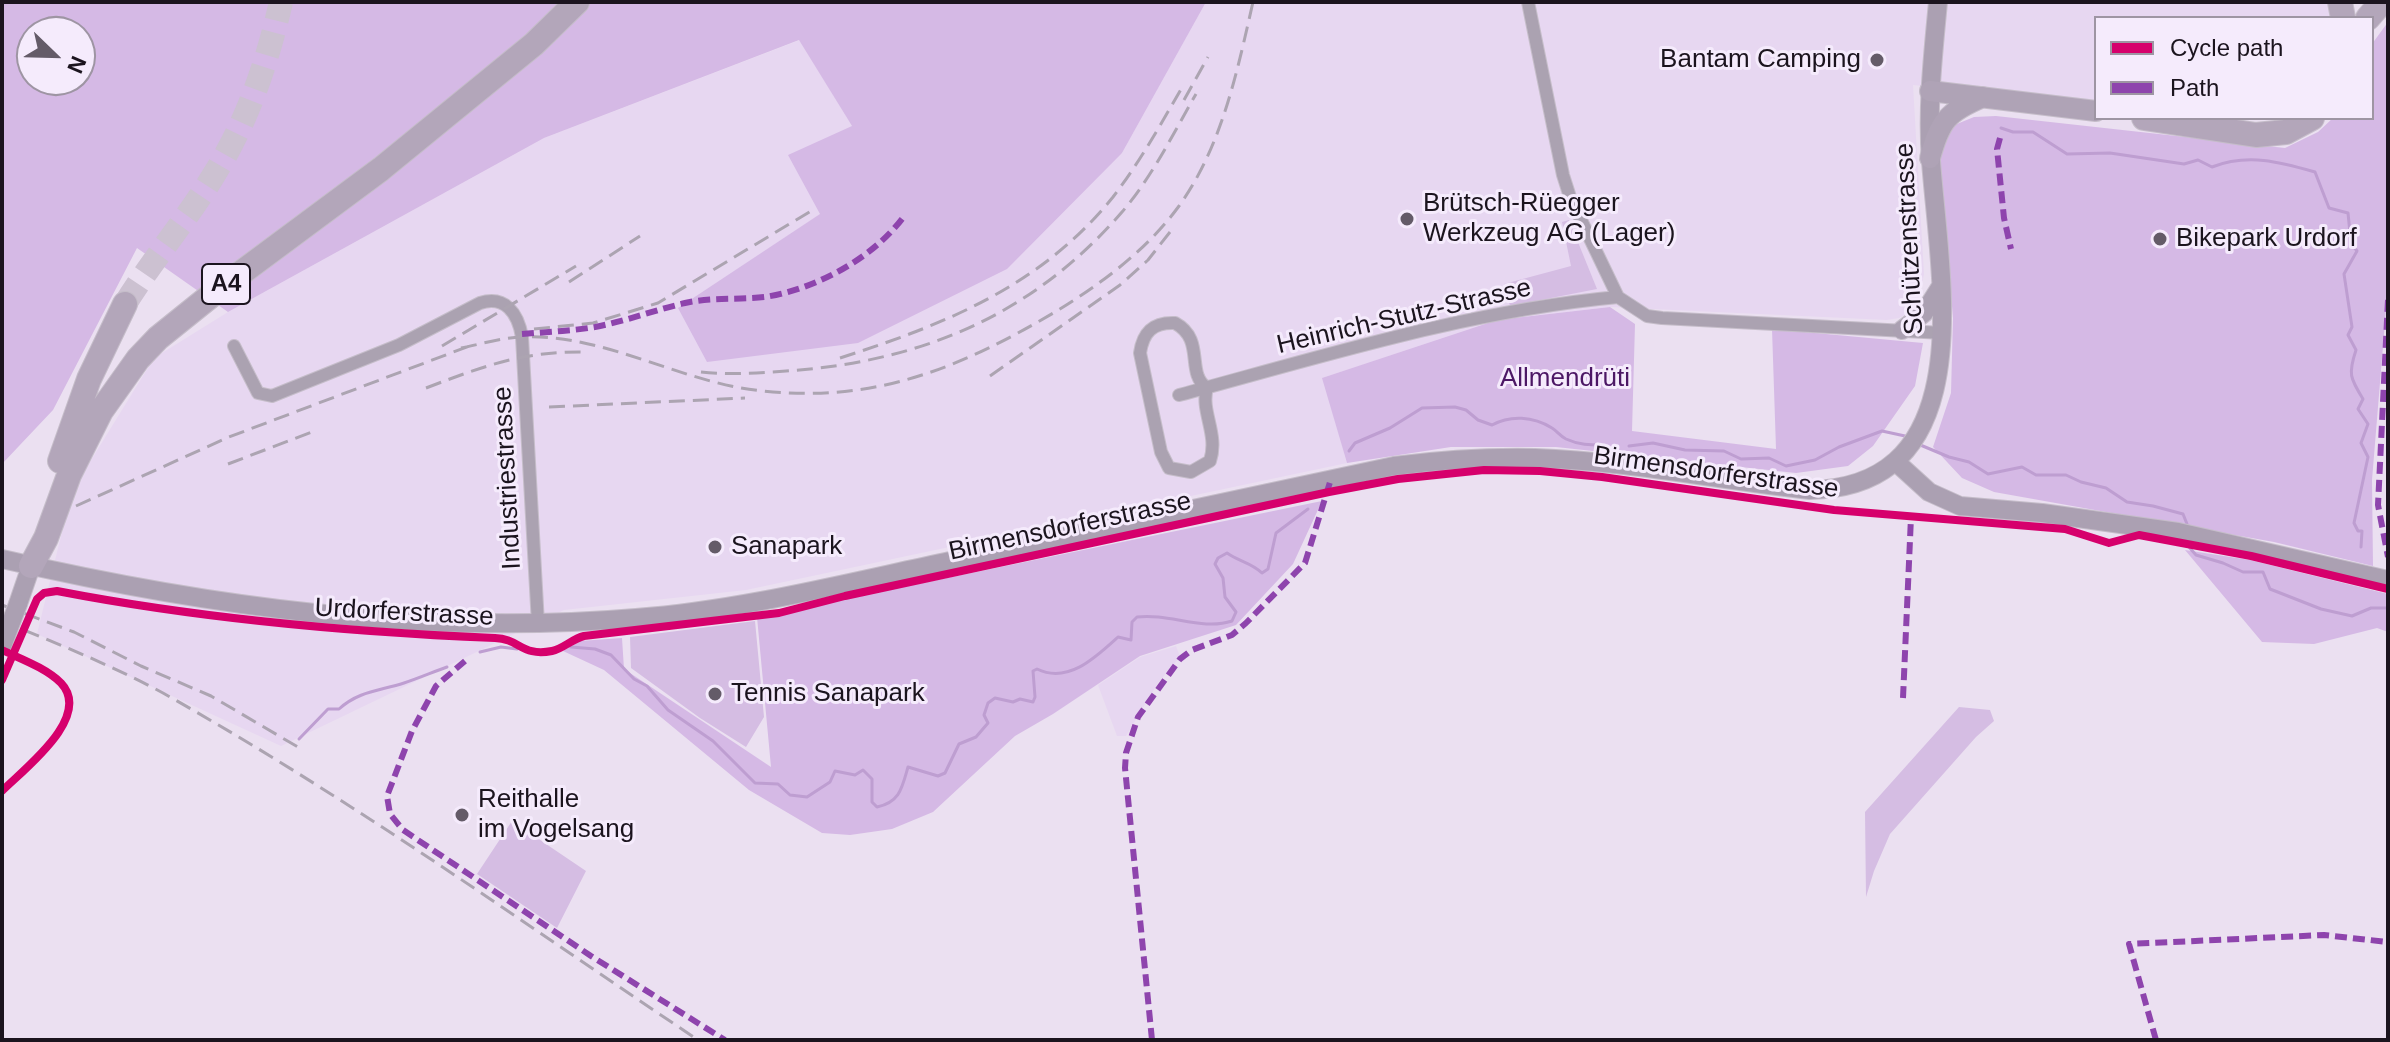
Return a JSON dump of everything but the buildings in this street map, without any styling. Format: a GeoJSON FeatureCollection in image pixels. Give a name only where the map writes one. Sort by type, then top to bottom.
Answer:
{"type":"FeatureCollection","features":[{"type":"Feature","properties":{"kind":"highway","name":"A4"},"geometry":{"type":"LineString","coordinates":[[31,566],[46,538],[69,475],[101,411],[138,359],[158,338],[381,169],[534,44],[577,2]]}},
{"type":"Feature","properties":{"kind":"highway"},"geometry":{"type":"LineString","coordinates":[[2157,120],[2256,135],[2286,132],[2308,120]]}},
{"type":"Feature","properties":{"kind":"highway"},"geometry":{"type":"LineString","coordinates":[[2192,120],[2255,128],[2271,127],[2292,120]]}},
{"type":"Feature","properties":{"kind":"highway"},"geometry":{"type":"LineString","coordinates":[[31,566],[34,533],[89,379],[125,304]]}},
{"type":"Feature","properties":{"kind":"main road","name":"Schützenstrasse"},"geometry":{"type":"LineString","coordinates":[[1900,457],[1919,430],[1933,398],[1943,333],[1930,158],[1930,91],[1938,2]]}},
{"type":"Feature","properties":{"kind":"main road"},"geometry":{"type":"LineString","coordinates":[[1930,91],[2094,111]]}},
{"type":"Feature","properties":{"kind":"main road"},"geometry":{"type":"LineString","coordinates":[[1930,158],[1943,122],[1960,106],[1983,97]]}},
{"type":"Feature","properties":{"kind":"main road"},"geometry":{"type":"LineString","coordinates":[[1902,330],[1924,313],[1941,286]]}},
{"type":"Feature","properties":{"kind":"main road"},"geometry":{"type":"LineString","coordinates":[[1900,457],[1929,492],[1960,506],[2042,513],[2201,536],[2388,580]]}},
{"type":"Feature","properties":{"kind":"main road","name":"Birmensdorferstrasse"},"geometry":{"type":"LineString","coordinates":[[756,601],[1394,466],[1478,458],[1538,458],[1810,490],[1850,485],[1900,457]]}},
{"type":"Feature","properties":{"kind":"main road","name":"Urdorferstrasse"},"geometry":{"type":"LineString","coordinates":[[2,559],[178,596],[354,616],[538,624],[637,618],[756,601]]}},
{"type":"Feature","properties":{"kind":"main road"},"geometry":{"type":"LineString","coordinates":[[2,646],[31,566]]}},
{"type":"Feature","properties":{"kind":"street"},"geometry":{"type":"LineString","coordinates":[[1528,2],[1563,175],[1580,220],[1618,297],[1647,316],[1662,318],[1943,333]]}},
{"type":"Feature","properties":{"kind":"street","name":"Heinrich-Stutz-Strasse"},"geometry":{"type":"LineString","coordinates":[[1179,395],[1428,328],[1497,314],[1618,297]]}},
{"type":"Feature","properties":{"kind":"street","name":"Industriestrasse"},"geometry":{"type":"LineString","coordinates":[[234,346],[258,393],[267,397],[399,345],[492,299],[510,307],[521,330],[538,624]]}},
{"type":"Feature","properties":{"kind":"street"},"geometry":{"type":"LineString","coordinates":[[1175,323],[1189,334],[1198,378],[1207,388],[1205,398],[1214,450],[1210,461],[1191,472],[1169,468],[1161,452],[1140,353],[1143,338],[1156,324],[1175,323]]}},
{"type":"Feature","properties":{"kind":"shaded area"},"geometry":{"type":"Polygon","coordinates":[[[1206,2],[2330,4],[2330,16],[2094,16],[2094,103],[1913,85],[1924,274],[1916,309],[1899,318],[1887,320],[1610,307],[1497,320],[1323,378],[1347,463],[746,590],[564,610],[281,746],[37,634],[72,491],[154,358],[228,312],[544,138],[800,40],[852,126],[821,214],[678,308],[1122,153],[1206,2]]]}},
{"type":"Feature","properties":{"kind":"shaded area"},"geometry":{"type":"Polygon","coordinates":[[[1569,220],[1597,289],[1510,306],[1504,284],[1571,266],[1562,222],[1569,220]]]}},
{"type":"Feature","properties":{"kind":"shaded area","name":"Tennis Sanapark"},"geometry":{"type":"Polygon","coordinates":[[[755,621],[764,717],[746,747],[631,668],[630,637],[755,621]]]}},
{"type":"Feature","properties":{"kind":"shaded area"},"geometry":{"type":"Polygon","coordinates":[[[1176,646],[1180,657],[1158,683],[1126,736],[1117,736],[1098,685],[1140,657],[1176,646]]]}},
{"type":"Feature","properties":{"kind":"shaded area"},"geometry":{"type":"Polygon","coordinates":[[[1959,707],[1990,710],[1994,721],[1976,737],[1890,834],[1866,897],[1865,812],[1959,707]]]}},
{"type":"Feature","properties":{"kind":"shaded area"},"geometry":{"type":"Polygon","coordinates":[[[512,821],[586,871],[557,928],[477,874],[512,821]]]}},
{"type":"Feature","properties":{"kind":"green space"},"geometry":{"type":"Polygon","coordinates":[[[2,2],[1206,2],[1122,153],[1007,269],[858,343],[707,362],[678,308],[820,214],[788,155],[852,126],[799,40],[544,138],[228,312],[137,248],[53,410],[2,464],[2,2]]]}},
{"type":"Feature","properties":{"kind":"green space"},"geometry":{"type":"Polygon","coordinates":[[[2388,22],[2388,285],[2372,480],[2373,566],[2274,542],[1994,492],[1962,478],[1933,447],[1951,393],[1953,318],[1939,150],[1947,128],[1974,117],[1996,116],[2285,148],[2318,132],[2331,120],[2374,120],[2374,41],[2388,22]]]}},
{"type":"Feature","properties":{"kind":"green space","name":"Allmendrüti"},"geometry":{"type":"Polygon","coordinates":[[[1610,307],[1635,324],[1632,431],[1776,449],[1772,329],[1923,343],[1915,386],[1873,446],[1848,466],[1796,473],[1556,447],[1451,447],[1347,463],[1322,378],[1497,320],[1610,307]]]}},
{"type":"Feature","properties":{"kind":"green space"},"geometry":{"type":"Polygon","coordinates":[[[1322,501],[1293,564],[1236,625],[1140,656],[1015,736],[933,812],[892,829],[850,835],[822,833],[749,790],[604,670],[563,651],[580,641],[622,638],[624,669],[771,767],[757,617],[1322,501]]]}},
{"type":"Feature","properties":{"kind":"green space"},"geometry":{"type":"Polygon","coordinates":[[[2185,550],[2250,560],[2388,594],[2388,632],[2377,628],[2314,644],[2262,642],[2185,550]]]}},
{"type":"Feature","properties":{"kind":"waterway"},"geometry":{"type":"LineString","coordinates":[[2001,128],[2013,132],[2033,132],[2067,154],[2110,153],[2184,164],[2198,160],[2212,167],[2238,160],[2264,160],[2315,172],[2329,208],[2348,213],[2351,243],[2357,251],[2344,274],[2352,327],[2348,335],[2356,350],[2352,376],[2363,399],[2358,409],[2368,424],[2361,443],[2368,457],[2354,523],[2358,531],[2362,531],[2361,547]]}},
{"type":"Feature","properties":{"kind":"waterway"},"geometry":{"type":"LineString","coordinates":[[1349,451],[1355,443],[1390,428],[1422,408],[1455,407],[1492,425],[1514,418],[1529,419],[1545,424],[1571,441],[1603,445]]}},
{"type":"Feature","properties":{"kind":"waterway"},"geometry":{"type":"LineString","coordinates":[[1629,446],[1653,443],[1685,450],[1724,451],[1741,459],[1769,458],[1786,466],[1815,460],[1882,431],[1905,436]]}},
{"type":"Feature","properties":{"kind":"waterway"},"geometry":{"type":"LineString","coordinates":[[1918,444],[1969,462],[1988,474],[2022,467],[2036,475],[2066,475],[2106,488],[2127,502],[2183,514],[2187,524]]}},
{"type":"Feature","properties":{"kind":"waterway"},"geometry":{"type":"LineString","coordinates":[[571,647],[595,649],[611,655],[634,679],[647,686],[668,710],[713,741],[755,783],[778,784],[790,795],[807,797],[830,782],[835,771],[855,775],[863,770],[872,779],[872,802],[877,807],[895,798],[902,788],[908,767],[938,776],[945,773],[959,744],[976,737],[988,723],[984,715],[988,703],[995,698],[1033,702],[1033,671],[1070,671],[1100,653],[1118,637],[1131,640],[1132,622],[1137,617],[1209,624],[1232,621],[1236,612],[1225,597],[1223,578],[1215,564],[1218,558],[1227,553],[1262,573],[1268,569],[1276,533],[1308,509]]}},
{"type":"Feature","properties":{"kind":"waterway"},"geometry":{"type":"LineString","coordinates":[[2189,547],[2196,555],[2243,572],[2263,572],[2270,589],[2321,609],[2352,616],[2371,608],[2388,608]]}},
{"type":"Feature","properties":{"kind":"waterway"},"geometry":{"type":"LineString","coordinates":[[480,652],[501,647],[517,649]]}},
{"type":"Feature","properties":{"kind":"waterway"},"geometry":{"type":"LineString","coordinates":[[299,739],[328,709],[339,709],[362,695],[447,667]]}},
{"type":"Feature","properties":{"kind":"tunnel"},"geometry":{"type":"LineString","coordinates":[[125,304],[227,153],[255,90],[281,2]]}},
{"type":"Feature","properties":{"kind":"railway"},"geometry":{"type":"LineString","coordinates":[[461,348],[521,337],[552,338],[613,350],[732,386],[804,393],[843,392],[880,386],[951,365],[1020,332],[1072,301],[1122,265],[1166,222],[1194,183],[1217,134],[1234,81],[1253,2]]}},
{"type":"Feature","properties":{"kind":"railway"},"geometry":{"type":"LineString","coordinates":[[1184,100],[1208,57]]}},
{"type":"Feature","properties":{"kind":"railway"},"geometry":{"type":"LineString","coordinates":[[840,358],[954,316],[1023,278],[1055,255],[1113,197],[1142,156],[1184,84]]}},
{"type":"Feature","properties":{"kind":"railway"},"geometry":{"type":"LineString","coordinates":[[701,372],[786,371],[882,357],[927,344],[1011,306],[1087,248],[1122,212],[1153,170],[1196,94]]}},
{"type":"Feature","properties":{"kind":"railway"},"geometry":{"type":"LineString","coordinates":[[534,329],[593,323],[658,303],[811,211]]}},
{"type":"Feature","properties":{"kind":"railway"},"geometry":{"type":"LineString","coordinates":[[990,376],[1120,285],[1148,260],[1170,232]]}},
{"type":"Feature","properties":{"kind":"railway"},"geometry":{"type":"LineString","coordinates":[[569,282],[640,236]]}},
{"type":"Feature","properties":{"kind":"railway"},"geometry":{"type":"LineString","coordinates":[[442,346],[576,266]]}},
{"type":"Feature","properties":{"kind":"railway"},"geometry":{"type":"LineString","coordinates":[[76,506],[229,437],[472,345]]}},
{"type":"Feature","properties":{"kind":"railway"},"geometry":{"type":"LineString","coordinates":[[426,388],[504,361],[543,354],[586,352]]}},
{"type":"Feature","properties":{"kind":"railway"},"geometry":{"type":"LineString","coordinates":[[549,407],[745,398]]}},
{"type":"Feature","properties":{"kind":"railway"},"geometry":{"type":"LineString","coordinates":[[228,464],[312,432]]}},
{"type":"Feature","properties":{"kind":"railway"},"geometry":{"type":"LineString","coordinates":[[2,605],[74,632],[141,666],[211,696],[303,750]]}},
{"type":"Feature","properties":{"kind":"railway"},"geometry":{"type":"LineString","coordinates":[[2,621],[124,673],[232,733],[434,861],[698,1040]]}},
{"type":"Feature","properties":{"kind":"marked path"},"geometry":{"type":"LineString","coordinates":[[2000,138],[1997,149],[2004,218],[2011,249]]}},
{"type":"Feature","properties":{"kind":"marked path"},"geometry":{"type":"LineString","coordinates":[[522,334],[595,327],[685,303],[765,297],[804,287],[861,258],[905,215]]}},
{"type":"Feature","properties":{"kind":"marked path"},"geometry":{"type":"LineString","coordinates":[[2388,300],[2378,505],[2388,557]]}},
{"type":"Feature","properties":{"kind":"marked path"},"geometry":{"type":"LineString","coordinates":[[1152,1040],[1126,753],[1138,717],[1180,659],[1192,650],[1232,635],[1305,563],[1331,479]]}},
{"type":"Feature","properties":{"kind":"marked path"},"geometry":{"type":"LineString","coordinates":[[1903,698],[1911,517]]}},
{"type":"Feature","properties":{"kind":"marked path"},"geometry":{"type":"LineString","coordinates":[[465,661],[436,686],[412,731],[387,796],[390,814],[403,830],[591,956],[725,1040]]}},
{"type":"Feature","properties":{"kind":"marked path"},"geometry":{"type":"LineString","coordinates":[[2156,1040],[2129,944],[2324,935],[2388,942]]}},
{"type":"Feature","properties":{"kind":"cycle path"},"geometry":{"type":"LineString","coordinates":[[2,680],[37,599],[44,593],[57,591],[275,623],[503,639],[527,650],[542,652],[556,650],[584,636],[779,613],[845,596],[1329,492],[1398,479],[1484,470],[1602,477],[1834,510],[2065,529],[2109,543],[2139,535],[2251,556],[2388,589]]}},
{"type":"Feature","properties":{"kind":"cycle path"},"geometry":{"type":"LineString","coordinates":[[2,650],[48,673],[61,683],[69,696],[68,711],[52,742],[2,791]]}},
{"type":"Feature","properties":{"kind":"place","name":"Bantam Camping"},"geometry":{"type":"Point","coordinates":[1877,60]}},
{"type":"Feature","properties":{"kind":"place","name":"Brütsch-Rüegger Werkzeug AG (Lager)"},"geometry":{"type":"Point","coordinates":[1407,219]}},
{"type":"Feature","properties":{"kind":"place","name":"Bikepark Urdorf"},"geometry":{"type":"Point","coordinates":[2160,239]}},
{"type":"Feature","properties":{"kind":"place","name":"Sanapark"},"geometry":{"type":"Point","coordinates":[715,547]}},
{"type":"Feature","properties":{"kind":"place","name":"Tennis Sanapark"},"geometry":{"type":"Point","coordinates":[715,694]}},
{"type":"Feature","properties":{"kind":"place","name":"Reithalle im Vogelsang"},"geometry":{"type":"Point","coordinates":[462,815]}}]}
